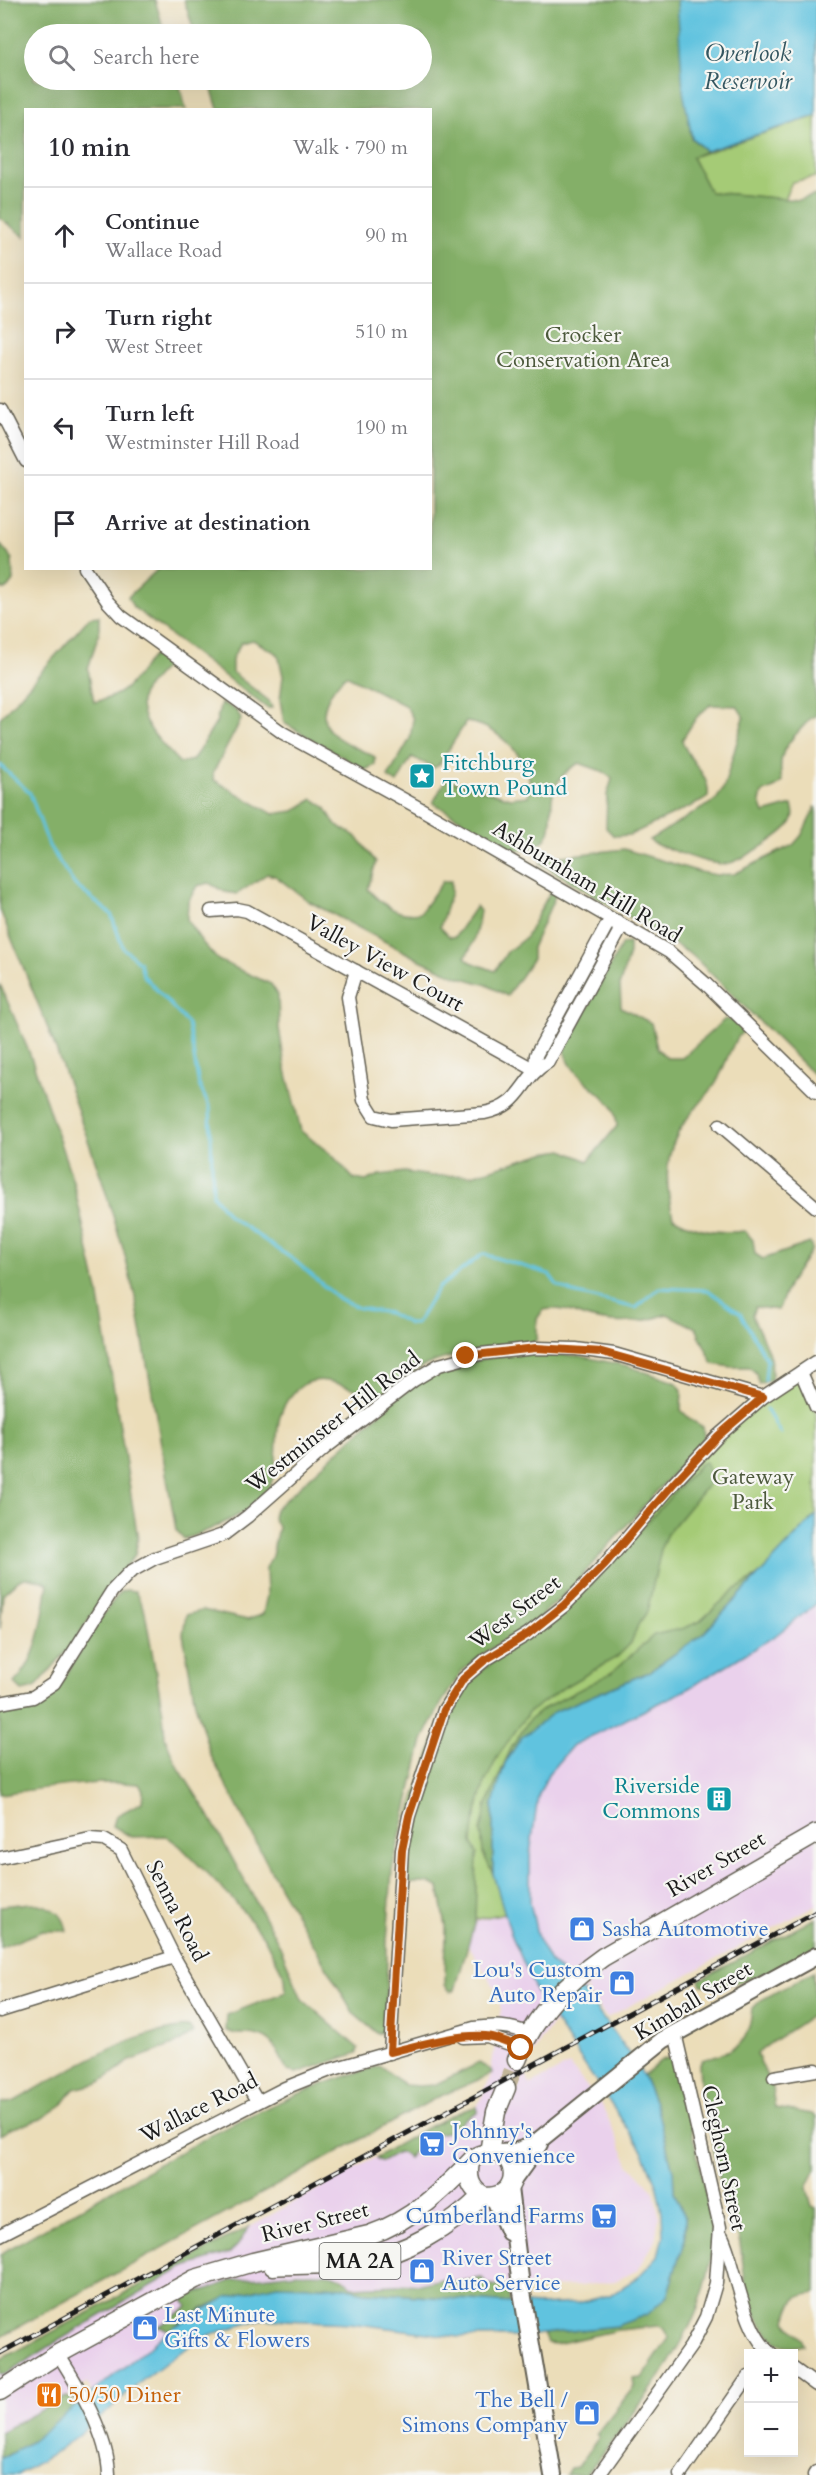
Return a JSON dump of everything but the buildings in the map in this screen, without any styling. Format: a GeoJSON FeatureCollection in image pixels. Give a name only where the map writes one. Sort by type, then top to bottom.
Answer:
{"type":"FeatureCollection","features":[{"type":"Feature","properties":{"kind":"highway","name":"River Street"},"geometry":{"type":"LineString","coordinates":[[522,2047],[543,2013],[577,1976],[603,1957],[816,1834]]}},
{"type":"Feature","properties":{"kind":"highway"},"geometry":{"type":"LineString","coordinates":[[470,2163],[469,2181],[474,2189],[500,2176],[496,2112],[506,2088]]}},
{"type":"Feature","properties":{"kind":"highway","name":"MA 2A"},"geometry":{"type":"LineString","coordinates":[[470,2163],[475,2157],[500,2176]]}},
{"type":"Feature","properties":{"kind":"highway","name":"River Street"},"geometry":{"type":"LineString","coordinates":[[0,2391],[58,2354],[182,2285],[220,2271],[379,2232],[426,2204],[470,2163]]}},
{"type":"Feature","properties":{"kind":"highway","name":"River Street"},"geometry":{"type":"LineString","coordinates":[[220,2271],[351,2262],[392,2254],[451,2222],[500,2176]]}},
{"type":"Feature","properties":{"kind":"main road","name":"Kimball Street"},"geometry":{"type":"LineString","coordinates":[[500,2176],[543,2138],[675,2032],[816,1956]]}},
{"type":"Feature","properties":{"kind":"main road","name":"Kimball Street"},"geometry":{"type":"LineString","coordinates":[[500,2176],[524,2150],[543,2138]]}},
{"type":"Feature","properties":{"kind":"main road"},"geometry":{"type":"LineString","coordinates":[[500,2176],[516,2252],[553,2475]]}},
{"type":"Feature","properties":{"kind":"street"},"geometry":{"type":"LineString","coordinates":[[0,410],[24,457]]}},
{"type":"Feature","properties":{"kind":"street","name":"Ashburnham Hill Road"},"geometry":{"type":"LineString","coordinates":[[86,570],[108,602],[122,616],[283,733],[617,921],[685,964],[816,1092]]}},
{"type":"Feature","properties":{"kind":"street","name":"Valley View Court"},"geometry":{"type":"LineString","coordinates":[[211,911],[237,909],[247,911],[535,1070]]}},
{"type":"Feature","properties":{"kind":"street"},"geometry":{"type":"LineString","coordinates":[[356,971],[348,997],[363,1094],[368,1110],[374,1116],[392,1120],[492,1112],[514,1100],[535,1070],[548,1062],[619,932],[617,921]]}},
{"type":"Feature","properties":{"kind":"street"},"geometry":{"type":"LineString","coordinates":[[720,1125],[816,1208]]}},
{"type":"Feature","properties":{"kind":"street","name":"Westminster Hill Road"},"geometry":{"type":"LineString","coordinates":[[0,1703],[33,1697],[54,1683],[112,1591],[130,1572],[155,1558],[223,1535],[325,1448],[414,1380],[439,1365],[480,1354],[536,1348],[576,1349],[614,1354],[763,1397]]}},
{"type":"Feature","properties":{"kind":"street","name":"West Street"},"geometry":{"type":"LineString","coordinates":[[390,2052],[402,1850],[409,1816],[444,1710],[463,1679],[485,1660],[528,1634],[564,1605],[605,1564],[674,1483],[711,1444],[763,1397],[816,1362]]}},
{"type":"Feature","properties":{"kind":"street"},"geometry":{"type":"LineString","coordinates":[[801,1372],[816,1407]]}},
{"type":"Feature","properties":{"kind":"street","name":"Senna Road"},"geometry":{"type":"LineString","coordinates":[[0,1858],[97,1839],[110,1843],[126,1857],[174,1957],[257,2101]]}},
{"type":"Feature","properties":{"kind":"street"},"geometry":{"type":"LineString","coordinates":[[0,2011],[174,1957]]}},
{"type":"Feature","properties":{"kind":"street","name":"Cleghorn Street"},"geometry":{"type":"LineString","coordinates":[[599,2475],[696,2337],[714,2294],[721,2235],[675,2032]]}},
{"type":"Feature","properties":{"kind":"street","name":"Wallace Road"},"geometry":{"type":"LineString","coordinates":[[0,2235],[257,2101],[330,2070],[427,2043],[487,2036],[522,2047]]}},
{"type":"Feature","properties":{"kind":"street"},"geometry":{"type":"LineString","coordinates":[[774,2078],[816,2070]]}},
{"type":"Feature","properties":{"kind":"street"},"geometry":{"type":"LineString","coordinates":[[721,2235],[732,2259],[744,2306],[766,2349]]}},
{"type":"Feature","properties":{"kind":"street"},"geometry":{"type":"LineString","coordinates":[[58,2354],[76,2382],[97,2429],[108,2456],[109,2475]]}},
{"type":"Feature","properties":{"kind":"street"},"geometry":{"type":"LineString","coordinates":[[798,2372],[816,2385]]}},
{"type":"Feature","properties":{"kind":"street"},"geometry":{"type":"LineString","coordinates":[[680,2475],[744,2383]]}},
{"type":"Feature","properties":{"kind":"shaded area"},"geometry":{"type":"Polygon","coordinates":[[[816,1604],[816,1905],[607,2018],[589,1995],[587,1988],[550,2028],[534,2051],[525,2072],[530,2085],[569,2065],[602,2105],[629,2164],[654,2191],[659,2216],[655,2241],[638,2270],[615,2281],[579,2286],[508,2288],[486,2284],[482,2278],[449,2283],[442,2279],[420,2284],[352,2287],[338,2275],[296,2273],[184,2298],[188,2307],[159,2326],[170,2330],[92,2393],[87,2383],[72,2394],[0,2432],[0,2374],[8,2373],[182,2268],[230,2253],[249,2227],[425,2130],[468,2108],[477,2107],[492,2074],[501,2009],[497,1991],[468,1944],[475,1921],[505,1913],[530,1902],[530,1854],[538,1797],[548,1774],[573,1745],[684,1691],[775,1636],[816,1604]]]}},
{"type":"Feature","properties":{"kind":"green space"},"geometry":{"type":"Polygon","coordinates":[[[0,0],[155,0],[162,24],[24,24],[24,90],[181,90],[186,108],[24,108],[24,236],[0,218],[0,0]]]}},
{"type":"Feature","properties":{"kind":"green space","name":"Crocker Conservation Area"},"geometry":{"type":"Polygon","coordinates":[[[184,0],[677,0],[691,138],[706,151],[692,157],[710,192],[798,200],[816,195],[816,716],[811,718],[786,746],[781,761],[782,782],[762,793],[760,802],[764,813],[792,805],[793,810],[794,817],[791,823],[770,841],[750,854],[724,864],[690,857],[649,840],[716,800],[724,787],[744,717],[737,706],[710,705],[696,718],[682,740],[706,781],[708,797],[702,801],[630,835],[614,836],[606,828],[607,795],[612,779],[604,772],[579,763],[564,774],[554,790],[550,830],[547,837],[533,847],[514,850],[433,803],[446,779],[510,798],[528,796],[529,780],[526,768],[513,749],[496,733],[466,722],[439,765],[434,768],[412,757],[397,783],[388,777],[410,739],[413,719],[406,706],[346,675],[335,687],[326,703],[324,719],[327,727],[342,741],[375,757],[375,765],[365,770],[284,723],[280,700],[283,676],[278,654],[253,640],[241,643],[232,659],[232,672],[269,701],[272,708],[267,708],[133,607],[128,597],[157,570],[432,570],[432,108],[218,108],[212,90],[432,90],[432,24],[192,24],[184,0]]]}},
{"type":"Feature","properties":{"kind":"green space"},"geometry":{"type":"Polygon","coordinates":[[[816,116],[816,177],[792,182],[784,199],[710,192],[692,157],[816,116]]]}},
{"type":"Feature","properties":{"kind":"green space"},"geometry":{"type":"Polygon","coordinates":[[[0,544],[12,559],[13,581],[6,590],[0,588],[0,544]]]}},
{"type":"Feature","properties":{"kind":"green space"},"geometry":{"type":"Polygon","coordinates":[[[99,616],[99,633],[88,669],[94,702],[122,691],[153,656],[165,655],[169,663],[144,692],[141,705],[147,724],[180,763],[193,760],[216,723],[221,703],[234,709],[241,720],[213,773],[214,780],[273,814],[294,811],[313,799],[325,807],[335,824],[357,837],[376,862],[368,889],[379,900],[398,911],[420,913],[443,881],[451,881],[451,892],[440,927],[450,937],[455,937],[476,906],[480,911],[477,929],[465,957],[471,962],[495,971],[507,952],[526,937],[550,892],[556,894],[532,948],[532,960],[507,996],[487,985],[456,976],[418,959],[310,902],[275,876],[267,874],[237,894],[225,892],[209,883],[197,886],[188,902],[187,920],[218,960],[271,984],[278,995],[279,1028],[285,1066],[301,1131],[332,1155],[354,1179],[366,1181],[380,1175],[405,1172],[431,1176],[472,1175],[544,1153],[563,1150],[588,1161],[617,1126],[615,1115],[608,1101],[572,1068],[565,1050],[622,944],[629,943],[629,954],[620,984],[621,1007],[651,1023],[657,1048],[667,1058],[682,1058],[725,1019],[738,1022],[744,1030],[732,1048],[714,1085],[684,1123],[672,1146],[667,1180],[668,1192],[673,1217],[690,1226],[708,1230],[745,1231],[753,1240],[755,1254],[763,1259],[810,1243],[812,1249],[790,1282],[778,1310],[755,1307],[752,1315],[769,1355],[771,1380],[759,1384],[756,1373],[749,1367],[713,1364],[696,1328],[667,1314],[642,1321],[606,1322],[566,1310],[543,1310],[537,1319],[537,1339],[533,1343],[439,1360],[420,1368],[386,1391],[369,1392],[319,1380],[300,1387],[289,1398],[279,1421],[275,1471],[265,1494],[245,1511],[207,1531],[184,1539],[176,1530],[136,1301],[124,1252],[102,1180],[53,1041],[0,910],[0,718],[90,617],[99,616]]]}},
{"type":"Feature","properties":{"kind":"green space"},"geometry":{"type":"Polygon","coordinates":[[[816,806],[816,1077],[692,955],[540,863],[545,859],[555,857],[624,849],[700,872],[717,875],[734,874],[793,845],[801,836],[816,806]]]}},
{"type":"Feature","properties":{"kind":"green space"},"geometry":{"type":"Polygon","coordinates":[[[0,984],[30,1054],[73,1181],[98,1291],[138,1539],[135,1555],[109,1588],[74,1642],[35,1688],[22,1691],[14,1683],[23,1673],[35,1650],[48,1584],[34,1578],[23,1578],[3,1594],[0,1630],[0,984]]]}},
{"type":"Feature","properties":{"kind":"green space"},"geometry":{"type":"Polygon","coordinates":[[[538,1353],[580,1356],[628,1366],[677,1383],[682,1390],[681,1410],[703,1427],[704,1438],[571,1588],[535,1621],[487,1651],[462,1671],[442,1702],[423,1740],[392,1870],[387,1942],[386,2023],[382,2032],[378,2034],[354,2014],[279,1886],[210,1754],[195,1703],[183,1634],[186,1615],[203,1610],[248,1620],[263,1614],[267,1595],[266,1568],[272,1556],[278,1527],[273,1518],[275,1509],[395,1399],[426,1376],[451,1366],[499,1356],[538,1353]]]}},
{"type":"Feature","properties":{"kind":"green space","name":"Gateway Park"},"geometry":{"type":"Polygon","coordinates":[[[801,1372],[816,1407],[816,1515],[704,1633],[556,1711],[493,1874],[505,1913],[446,1926],[434,1860],[409,1816],[444,1710],[463,1679],[565,1605],[718,1436],[801,1372]]]}},
{"type":"Feature","properties":{"kind":"green space"},"geometry":{"type":"Polygon","coordinates":[[[705,1462],[711,1474],[710,1482],[667,1534],[662,1545],[647,1612],[638,1625],[631,1643],[617,1657],[566,1686],[528,1713],[498,1756],[484,1785],[472,1842],[477,1854],[475,1921],[455,1990],[450,1991],[445,1985],[446,1926],[439,1887],[428,1883],[406,1883],[404,1877],[414,1822],[448,1718],[466,1683],[584,1592],[700,1464],[705,1462]]]}},
{"type":"Feature","properties":{"kind":"green space"},"geometry":{"type":"Polygon","coordinates":[[[758,1576],[704,1633],[649,1672],[556,1711],[493,1803],[493,1874],[483,1853],[481,1830],[487,1804],[511,1748],[529,1720],[543,1709],[611,1673],[654,1635],[699,1622],[734,1590],[758,1576]]]}},
{"type":"Feature","properties":{"kind":"green space"},"geometry":{"type":"Polygon","coordinates":[[[135,1591],[145,1612],[163,1713],[165,1737],[175,1762],[208,1814],[279,1944],[302,1999],[358,2048],[357,2053],[297,2073],[287,2071],[276,2049],[267,2040],[226,2030],[227,2015],[286,1992],[285,1978],[265,1939],[237,1904],[180,1846],[166,1836],[131,1837],[113,1826],[116,1816],[142,1802],[143,1791],[139,1784],[86,1784],[0,1794],[0,1709],[9,1710],[38,1703],[56,1693],[94,1627],[120,1592],[135,1591]]]}},
{"type":"Feature","properties":{"kind":"green space"},"geometry":{"type":"Polygon","coordinates":[[[31,1903],[55,1910],[63,1918],[67,1931],[42,1931],[0,1948],[0,1906],[31,1903]]]}},
{"type":"Feature","properties":{"kind":"green space"},"geometry":{"type":"Polygon","coordinates":[[[816,1918],[816,1947],[747,1980],[718,1985],[701,1985],[699,1980],[816,1918]]]}},
{"type":"Feature","properties":{"kind":"green space"},"geometry":{"type":"Polygon","coordinates":[[[813,1972],[815,2012],[757,2054],[772,2088],[775,2108],[812,2114],[816,2117],[816,2169],[807,2188],[812,2206],[816,2208],[816,2293],[798,2298],[790,2308],[786,2321],[803,2340],[804,2345],[790,2347],[782,2345],[770,2335],[759,2321],[749,2297],[739,2239],[725,2209],[700,2082],[699,2065],[702,2060],[739,2045],[748,2032],[752,2009],[761,2000],[813,1972]]]}},
{"type":"Feature","properties":{"kind":"green space"},"geometry":{"type":"Polygon","coordinates":[[[189,2027],[193,2033],[176,2044],[130,2061],[99,2083],[74,2089],[63,2104],[41,2119],[10,2129],[0,2135],[0,2104],[13,2102],[76,2066],[120,2045],[165,2031],[189,2027]]]}},
{"type":"Feature","properties":{"kind":"green space"},"geometry":{"type":"Polygon","coordinates":[[[670,2057],[677,2065],[709,2208],[712,2245],[708,2276],[686,2334],[652,2388],[595,2464],[584,2475],[566,2475],[570,2468],[578,2467],[599,2437],[596,2434],[634,2387],[633,2379],[642,2378],[669,2338],[663,2328],[658,2326],[618,2330],[556,2344],[547,2343],[543,2334],[616,2326],[667,2296],[685,2238],[685,2217],[674,2192],[673,2171],[656,2105],[643,2076],[660,2061],[670,2057]]]}},
{"type":"Feature","properties":{"kind":"green space"},"geometry":{"type":"Polygon","coordinates":[[[479,2063],[491,2070],[492,2074],[436,2098],[0,2337],[0,2254],[26,2239],[204,2139],[307,2090],[380,2066],[405,2085],[434,2085],[479,2063]]]}},
{"type":"Feature","properties":{"kind":"green space"},"geometry":{"type":"Polygon","coordinates":[[[477,2107],[477,2112],[466,2118],[453,2131],[429,2135],[408,2158],[405,2154],[398,2153],[382,2162],[377,2159],[376,2157],[440,2121],[466,2109],[477,2107]]]}},
{"type":"Feature","properties":{"kind":"green space"},"geometry":{"type":"Polygon","coordinates":[[[249,2227],[230,2253],[182,2268],[8,2373],[0,2374],[0,2360],[249,2227]]]}},
{"type":"Feature","properties":{"kind":"green space"},"geometry":{"type":"Polygon","coordinates":[[[296,2273],[334,2275],[352,2287],[420,2284],[442,2279],[449,2283],[482,2278],[486,2284],[508,2288],[510,2303],[364,2292],[312,2285],[287,2286],[262,2289],[215,2303],[170,2330],[158,2327],[188,2307],[183,2298],[234,2280],[296,2273]]]}},
{"type":"Feature","properties":{"kind":"green space"},"geometry":{"type":"Polygon","coordinates":[[[66,2397],[71,2398],[76,2408],[31,2442],[0,2457],[0,2432],[66,2397]]]}},
{"type":"Feature","properties":{"kind":"water","name":"Overlook Reservoir"},"geometry":{"type":"Polygon","coordinates":[[[677,0],[816,0],[816,116],[706,151],[692,138],[683,91],[677,0]]]}},
{"type":"Feature","properties":{"kind":"water"},"geometry":{"type":"Polygon","coordinates":[[[816,1515],[816,1604],[775,1636],[684,1691],[573,1745],[548,1774],[538,1797],[530,1854],[530,1902],[538,1939],[550,1962],[585,1994],[638,2066],[656,2105],[673,2171],[674,2192],[685,2217],[685,2238],[667,2296],[648,2314],[616,2326],[515,2337],[459,2337],[350,2323],[261,2319],[209,2335],[177,2354],[52,2455],[17,2475],[0,2475],[0,2457],[32,2441],[175,2326],[227,2297],[277,2285],[343,2287],[364,2292],[538,2305],[578,2303],[610,2295],[637,2278],[658,2256],[663,2236],[662,2213],[657,2187],[642,2150],[538,1996],[511,1934],[493,1874],[493,1803],[505,1763],[521,1738],[556,1711],[649,1672],[704,1633],[816,1515]]]}},
{"type":"Feature","properties":{"kind":"waterway"},"geometry":{"type":"LineString","coordinates":[[0,765],[30,793],[49,846],[75,885],[111,914],[123,948],[140,963],[143,975],[188,1024],[199,1085],[210,1108],[213,1195],[229,1216],[294,1260],[339,1299],[359,1308],[389,1313],[409,1324],[416,1324],[438,1288],[483,1254],[549,1274],[557,1285],[573,1293],[636,1308],[659,1288],[708,1290],[740,1313],[767,1360],[765,1381]]}},
{"type":"Feature","properties":{"kind":"waterway"},"geometry":{"type":"LineString","coordinates":[[766,1409],[781,1434]]}},
{"type":"Feature","properties":{"kind":"tunnel"},"geometry":{"type":"LineString","coordinates":[[506,2088],[517,2060]]}},
{"type":"Feature","properties":{"kind":"railway"},"geometry":{"type":"LineString","coordinates":[[0,2353],[816,1912]]}},
{"type":"Feature","properties":{"kind":"place","name":"Fitchburg Town Pound"},"geometry":{"type":"Point","coordinates":[422,776]}},
{"type":"Feature","properties":{"kind":"place","name":"Riverside Commons"},"geometry":{"type":"Point","coordinates":[719,1799]}},
{"type":"Feature","properties":{"kind":"place","name":"Sasha Automotive"},"geometry":{"type":"Point","coordinates":[582,1929]}},
{"type":"Feature","properties":{"kind":"place","name":"Lou's Custom Auto Repair"},"geometry":{"type":"Point","coordinates":[622,1983]}},
{"type":"Feature","properties":{"kind":"place","name":"Johnny's Convenience"},"geometry":{"type":"Point","coordinates":[432,2144]}},
{"type":"Feature","properties":{"kind":"place","name":"Cumberland Farms"},"geometry":{"type":"Point","coordinates":[604,2216]}},
{"type":"Feature","properties":{"kind":"place","name":"River Street Auto Service"},"geometry":{"type":"Point","coordinates":[422,2271]}},
{"type":"Feature","properties":{"kind":"place","name":"Last Minute Gifts & Flowers"},"geometry":{"type":"Point","coordinates":[145,2328]}},
{"type":"Feature","properties":{"kind":"place","name":"50/50 Diner"},"geometry":{"type":"Point","coordinates":[49,2395]}},
{"type":"Feature","properties":{"kind":"place","name":"The Bell / Simons Company"},"geometry":{"type":"Point","coordinates":[587,2413]}},
{"type":"Feature","properties":{"kind":"route"},"geometry":{"type":"LineString","coordinates":[[466,1356],[536,1348],[602,1352],[763,1397],[718,1436],[674,1483],[605,1564],[564,1605],[528,1634],[485,1660],[463,1679],[444,1710],[409,1816],[402,1850],[390,2052],[471,2036],[498,2038],[521,2048]]}}]}
